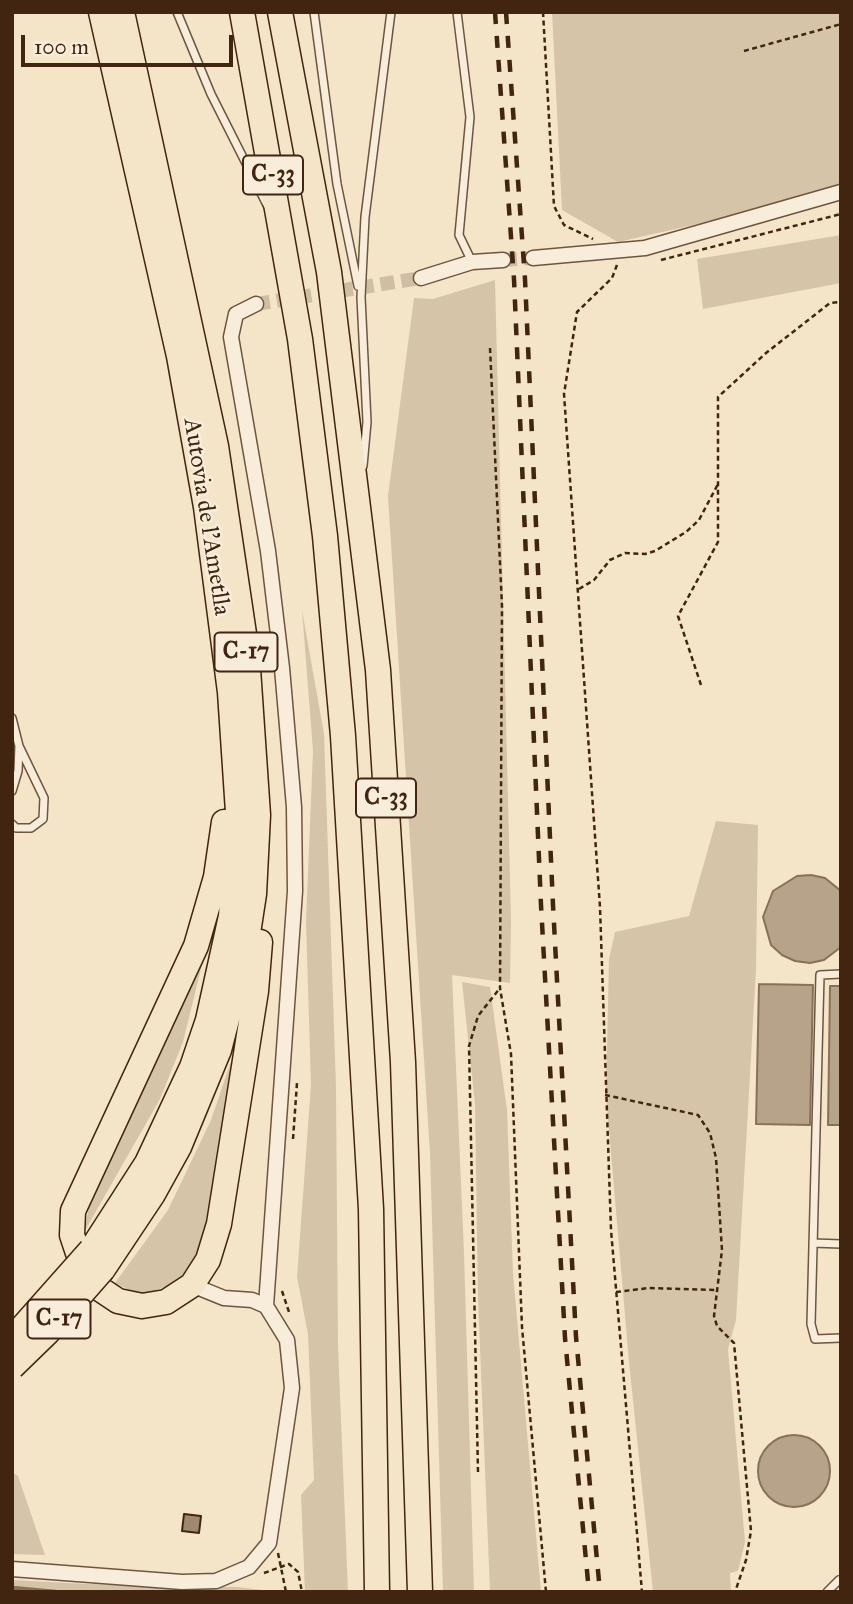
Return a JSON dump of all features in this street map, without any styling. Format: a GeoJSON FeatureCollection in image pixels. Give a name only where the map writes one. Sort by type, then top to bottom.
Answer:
{"type":"FeatureCollection","features":[{"type":"Feature","properties":{"kind":"highway","name":"Autovia de l'Ametlla"},"geometry":{"type":"LineString","coordinates":[[97,1259],[148,1163],[192,1067],[221,969],[237,852],[237,762],[214,556],[184,380],[102,12]]}},
{"type":"Feature","properties":{"kind":"highway","name":"C-17"},"geometry":{"type":"LineString","coordinates":[[12,1367],[47,1333],[97,1259],[153,1194],[179,1147],[219,1050],[246,946],[254,894],[258,815],[248,667],[216,446],[122,12]]}},
{"type":"Feature","properties":{"kind":"highway","name":"C-33"},"geometry":{"type":"LineString","coordinates":[[242,12],[284,240],[323,524],[344,749],[371,1209],[377,1592]]}},
{"type":"Feature","properties":{"kind":"highway","name":"C-33"},"geometry":{"type":"LineString","coordinates":[[280,12],[329,272],[378,670],[403,1062],[420,1592]]}},
{"type":"Feature","properties":{"kind":"highway"},"geometry":{"type":"LineString","coordinates":[[230,692],[221,849],[207,913],[178,989],[78,1195],[72,1223],[74,1246],[83,1268],[97,1287],[118,1301],[153,1306],[176,1297],[192,1285],[208,1260],[219,1224],[256,992],[263,917],[258,815]]}},
{"type":"Feature","properties":{"kind":"highway","name":"C-17"},"geometry":{"type":"LineString","coordinates":[[12,1339],[48,1302],[97,1259]]}},
{"type":"Feature","properties":{"kind":"street"},"geometry":{"type":"LineString","coordinates":[[533,258],[615,258],[841,192]]}},
{"type":"Feature","properties":{"kind":"street"},"geometry":{"type":"LineString","coordinates":[[421,278],[472,262],[503,260]]}},
{"type":"Feature","properties":{"kind":"street"},"geometry":{"type":"LineString","coordinates":[[256,304],[236,314],[231,337],[272,590],[294,807],[295,867],[266,1306]]}},
{"type":"Feature","properties":{"kind":"street"},"geometry":{"type":"LineString","coordinates":[[12,1569],[182,1582],[216,1581],[241,1572],[258,1559],[269,1543],[292,1388],[287,1340],[266,1306],[252,1300],[224,1298],[192,1285]]}},
{"type":"Feature","properties":{"kind":"lane","name":"C-33"},"geometry":{"type":"LineString","coordinates":[[177,12],[211,94],[284,240]]}},
{"type":"Feature","properties":{"kind":"lane"},"geometry":{"type":"LineString","coordinates":[[314,12],[337,184],[360,296]]}},
{"type":"Feature","properties":{"kind":"lane","name":"C-33"},"geometry":{"type":"LineString","coordinates":[[359,512],[367,422],[360,296],[365,217],[391,12]]}},
{"type":"Feature","properties":{"kind":"lane"},"geometry":{"type":"LineString","coordinates":[[457,12],[470,117],[459,235],[472,262]]}},
{"type":"Feature","properties":{"kind":"lane"},"geometry":{"type":"LineString","coordinates":[[12,718],[19,746],[44,798],[43,819],[32,828],[16,828],[12,824]]}},
{"type":"Feature","properties":{"kind":"lane"},"geometry":{"type":"LineString","coordinates":[[12,791],[18,771],[19,746]]}},
{"type":"Feature","properties":{"kind":"lane"},"geometry":{"type":"LineString","coordinates":[[841,974],[820,975],[811,1324],[815,1339],[841,1338]]}},
{"type":"Feature","properties":{"kind":"lane"},"geometry":{"type":"LineString","coordinates":[[813,1243],[841,1244]]}},
{"type":"Feature","properties":{"kind":"lane"},"geometry":{"type":"LineString","coordinates":[[827,1592],[839,1580]]}},
{"type":"Feature","properties":{"kind":"path"},"geometry":{"type":"LineString","coordinates":[[543,12],[557,216],[564,225],[596,239],[615,258],[628,263]]}},
{"type":"Feature","properties":{"kind":"path"},"geometry":{"type":"LineString","coordinates":[[744,51],[841,24]]}},
{"type":"Feature","properties":{"kind":"path"},"geometry":{"type":"LineString","coordinates":[[660,260],[841,214]]}},
{"type":"Feature","properties":{"kind":"path"},"geometry":{"type":"LineString","coordinates":[[615,258],[612,278],[576,312],[564,394],[600,907],[605,1095],[616,1292],[642,1592]]}},
{"type":"Feature","properties":{"kind":"path"},"geometry":{"type":"LineString","coordinates":[[701,685],[678,616],[718,542],[718,397],[830,303],[841,302]]}},
{"type":"Feature","properties":{"kind":"path"},"geometry":{"type":"LineString","coordinates":[[490,348],[502,606],[500,988],[512,1054],[522,1327],[546,1592]]}},
{"type":"Feature","properties":{"kind":"path"},"geometry":{"type":"LineString","coordinates":[[578,590],[594,580],[610,560],[625,553],[645,554],[655,551],[686,532],[699,520],[718,484]]}},
{"type":"Feature","properties":{"kind":"path"},"geometry":{"type":"LineString","coordinates":[[478,1472],[469,1046],[478,1016],[500,988]]}},
{"type":"Feature","properties":{"kind":"path"},"geometry":{"type":"LineString","coordinates":[[605,1095],[698,1115],[706,1122],[716,1158],[718,1230],[722,1250],[714,1315],[718,1326],[734,1343],[751,1531],[746,1560],[735,1592]]}},
{"type":"Feature","properties":{"kind":"path"},"geometry":{"type":"LineString","coordinates":[[616,1292],[649,1288],[716,1290]]}},
{"type":"Feature","properties":{"kind":"path"},"geometry":{"type":"LineString","coordinates":[[269,1543],[279,1555],[286,1592]]}},
{"type":"Feature","properties":{"kind":"path"},"geometry":{"type":"LineString","coordinates":[[241,1572],[253,1575],[289,1564],[294,1567],[302,1592]]}},
{"type":"Feature","properties":{"kind":"shaded area"},"geometry":{"type":"Polygon","coordinates":[[[552,12],[841,12],[841,184],[786,204],[618,242],[562,210],[552,12]]]}},
{"type":"Feature","properties":{"kind":"shaded area"},"geometry":{"type":"Polygon","coordinates":[[[841,235],[841,283],[703,309],[697,259],[841,235]]]}},
{"type":"Feature","properties":{"kind":"shaded area"},"geometry":{"type":"Polygon","coordinates":[[[495,280],[511,920],[510,983],[452,975],[474,1592],[443,1592],[430,1153],[388,496],[414,298],[433,299],[495,280]]]}},
{"type":"Feature","properties":{"kind":"shaded area"},"geometry":{"type":"Polygon","coordinates":[[[302,610],[324,734],[336,1087],[338,1346],[348,1592],[305,1592],[301,1495],[314,1480],[308,1334],[297,1277],[311,1085],[306,921],[313,751],[302,610]]]}},
{"type":"Feature","properties":{"kind":"shaded area"},"geometry":{"type":"Polygon","coordinates":[[[716,821],[758,825],[756,969],[736,1320],[728,1349],[745,1542],[738,1571],[730,1573],[731,1592],[653,1592],[629,1362],[606,1095],[609,959],[615,932],[689,916],[716,821]]]}},
{"type":"Feature","properties":{"kind":"shaded area"},"geometry":{"type":"Polygon","coordinates":[[[797,876],[825,878],[841,891],[841,947],[824,960],[810,963],[795,961],[782,955],[771,945],[763,917],[773,891],[797,876]]]}},
{"type":"Feature","properties":{"kind":"shaded area"},"geometry":{"type":"Polygon","coordinates":[[[210,932],[183,1042],[160,1099],[83,1234],[91,1199],[210,932]]]}},
{"type":"Feature","properties":{"kind":"shaded area"},"geometry":{"type":"Polygon","coordinates":[[[462,982],[490,987],[507,1110],[513,1273],[541,1592],[490,1592],[478,1299],[475,1104],[462,982]]]}},
{"type":"Feature","properties":{"kind":"shaded area"},"geometry":{"type":"Polygon","coordinates":[[[759,984],[813,985],[810,1125],[756,1124],[759,984]]]}},
{"type":"Feature","properties":{"kind":"shaded area"},"geometry":{"type":"Polygon","coordinates":[[[830,986],[841,986],[841,1125],[828,1125],[830,986]]]}},
{"type":"Feature","properties":{"kind":"shaded area"},"geometry":{"type":"Polygon","coordinates":[[[242,1029],[215,1186],[201,1242],[191,1267],[176,1282],[142,1296],[115,1283],[168,1210],[211,1120],[242,1029]]]}},
{"type":"Feature","properties":{"kind":"shaded area"},"geometry":{"type":"Polygon","coordinates":[[[794,1435],[814,1441],[824,1451],[830,1471],[824,1491],[814,1501],[794,1507],[774,1501],[764,1491],[758,1471],[764,1451],[774,1441],[794,1435]]]}},
{"type":"Feature","properties":{"kind":"shaded area"},"geometry":{"type":"Polygon","coordinates":[[[12,1472],[18,1476],[45,1555],[12,1554],[12,1472]]]}},
{"type":"Feature","properties":{"kind":"shaded area"},"geometry":{"type":"Polygon","coordinates":[[[12,1580],[238,1587],[279,1592],[12,1592],[12,1580]]]}},
{"type":"Feature","properties":{"kind":"building"},"geometry":{"type":"Polygon","coordinates":[[[184,1514],[201,1516],[199,1533],[182,1531],[184,1514]]]}},
{"type":"Feature","properties":{"kind":"waterway"},"geometry":{"type":"LineString","coordinates":[[12,1588],[56,1592]]}},
{"type":"Feature","properties":{"kind":"tunnel"},"geometry":{"type":"LineString","coordinates":[[503,260],[533,258]]}},
{"type":"Feature","properties":{"kind":"tunnel"},"geometry":{"type":"LineString","coordinates":[[256,304],[421,278]]}},
{"type":"Feature","properties":{"kind":"railway"},"geometry":{"type":"LineString","coordinates":[[495,12],[514,279],[541,905],[565,1338],[589,1592]]}},
{"type":"Feature","properties":{"kind":"railway"},"geometry":{"type":"LineString","coordinates":[[506,12],[525,279],[553,905],[576,1337],[600,1592]]}}]}
